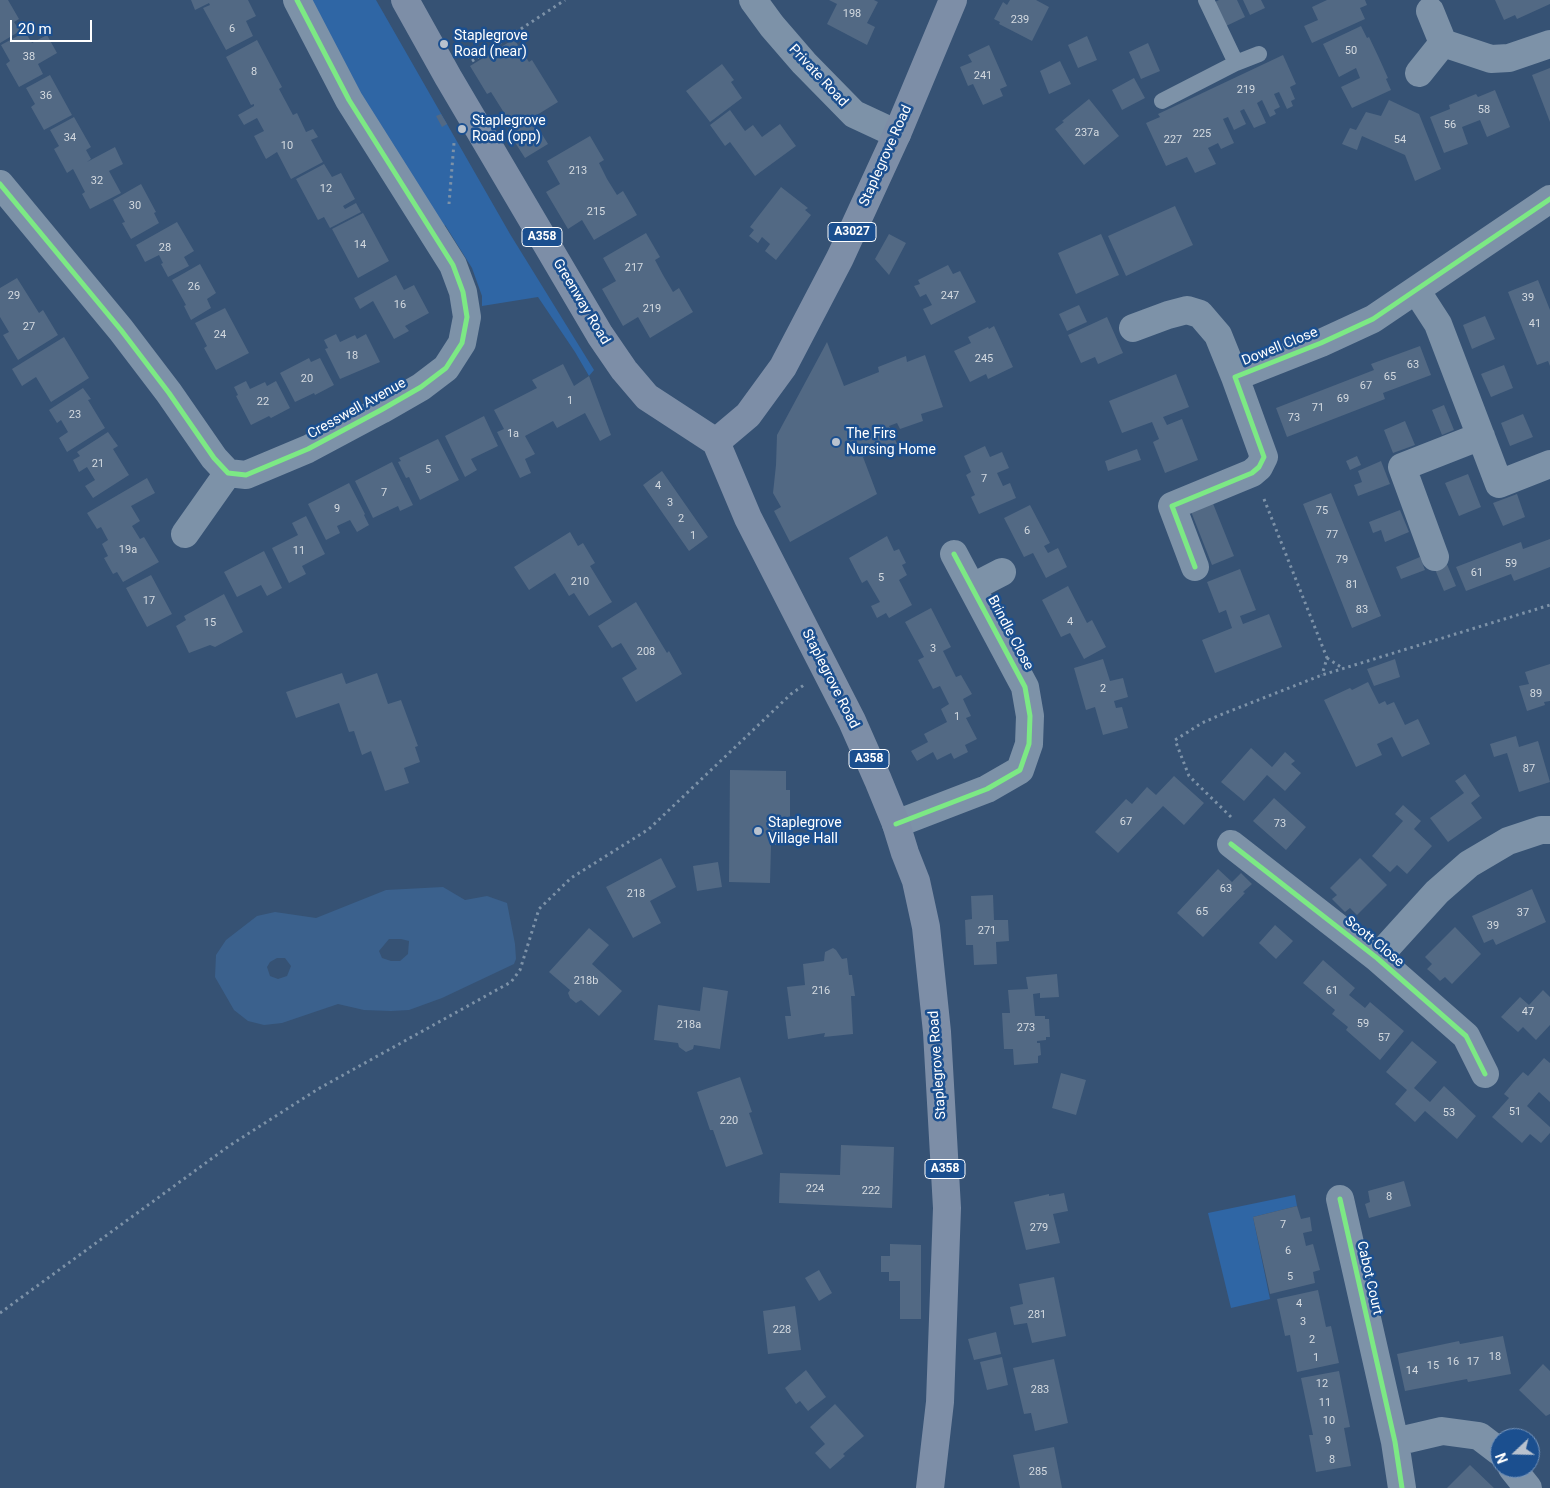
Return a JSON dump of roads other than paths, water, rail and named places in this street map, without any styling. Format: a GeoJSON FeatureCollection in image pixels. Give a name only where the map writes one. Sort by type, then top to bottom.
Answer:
{"type":"FeatureCollection","features":[{"type":"Feature","properties":{"kind":"main road","name":"Greenway Road"},"geometry":{"type":"LineString","coordinates":[[405,0],[600,336],[624,370],[648,397],[716,442]]}},
{"type":"Feature","properties":{"kind":"main road","name":"Staplegrove Road"},"geometry":{"type":"LineString","coordinates":[[930,1488],[940,1402],[947,1208],[937,1032],[926,927],[916,881],[896,824],[852,721],[748,518],[716,442],[748,415],[783,367],[840,258],[897,134],[953,0]]}},
{"type":"Feature","properties":{"kind":"street","name":"Cresswell Avenue"},"geometry":{"type":"LineString","coordinates":[[228,473],[246,475],[308,449],[421,387],[446,368],[462,342],[466,317],[463,292],[453,265],[349,100],[297,0]]}},
{"type":"Feature","properties":{"kind":"street","name":"Private Road"},"geometry":{"type":"LineString","coordinates":[[753,0],[772,26],[804,63],[854,114],[897,134]]}},
{"type":"Feature","properties":{"kind":"street"},"geometry":{"type":"LineString","coordinates":[[1430,11],[1443,42],[1491,59],[1509,58],[1550,44]]}},
{"type":"Feature","properties":{"kind":"street"},"geometry":{"type":"LineString","coordinates":[[1419,73],[1443,42]]}},
{"type":"Feature","properties":{"kind":"street"},"geometry":{"type":"LineString","coordinates":[[0,184],[121,330],[169,393],[214,458],[228,473],[185,534]]}},
{"type":"Feature","properties":{"kind":"street","name":"Dowell Close"},"geometry":{"type":"LineString","coordinates":[[1235,377],[1321,343],[1373,319],[1550,199]]}},
{"type":"Feature","properties":{"kind":"street"},"geometry":{"type":"LineString","coordinates":[[1416,290],[1438,324],[1499,484],[1550,464]]}},
{"type":"Feature","properties":{"kind":"street","name":"Dowell Close"},"geometry":{"type":"LineString","coordinates":[[1133,328],[1187,310],[1200,314],[1218,335],[1264,457],[1259,467],[1252,473],[1172,506],[1195,567]]}},
{"type":"Feature","properties":{"kind":"street"},"geometry":{"type":"LineString","coordinates":[[1435,557],[1402,467],[1481,436]]}},
{"type":"Feature","properties":{"kind":"street","name":"Brindle Close"},"geometry":{"type":"LineString","coordinates":[[896,824],[987,789],[1020,770],[1029,744],[1030,716],[1026,686],[954,554]]}},
{"type":"Feature","properties":{"kind":"street","name":"Brindle Close"},"geometry":{"type":"LineString","coordinates":[[973,587],[1002,572]]}},
{"type":"Feature","properties":{"kind":"street","name":"Scott Close"},"geometry":{"type":"LineString","coordinates":[[1377,958],[1436,892],[1470,864],[1508,841],[1540,830],[1550,830]]}},
{"type":"Feature","properties":{"kind":"street","name":"Scott Close"},"geometry":{"type":"LineString","coordinates":[[1231,844],[1377,958],[1466,1036],[1485,1074]]}},
{"type":"Feature","properties":{"kind":"street","name":"Cabot Court"},"geometry":{"type":"LineString","coordinates":[[1340,1200],[1394,1442],[1402,1488]]}},
{"type":"Feature","properties":{"kind":"street"},"geometry":{"type":"LineString","coordinates":[[1394,1442],[1442,1431],[1479,1436],[1490,1444]]}},
{"type":"Feature","properties":{"kind":"street"},"geometry":{"type":"LineString","coordinates":[[1520,1478],[1528,1488]]}},
{"type":"Feature","properties":{"kind":"lane"},"geometry":{"type":"LineString","coordinates":[[1206,0],[1236,63]]}},
{"type":"Feature","properties":{"kind":"lane"},"geometry":{"type":"LineString","coordinates":[[1162,100],[1236,63],[1259,54]]}},
{"type":"Feature","properties":{"kind":"place","name":"Staplegrove Road (near)"},"geometry":{"type":"Point","coordinates":[444,44]}},
{"type":"Feature","properties":{"kind":"place","name":"Staplegrove Road (opp)"},"geometry":{"type":"Point","coordinates":[462,129]}},
{"type":"Feature","properties":{"kind":"place","name":"The Firs Nursing Home"},"geometry":{"type":"Point","coordinates":[836,442]}},
{"type":"Feature","properties":{"kind":"place","name":"Staplegrove Village Hall"},"geometry":{"type":"Point","coordinates":[758,831]}}]}
